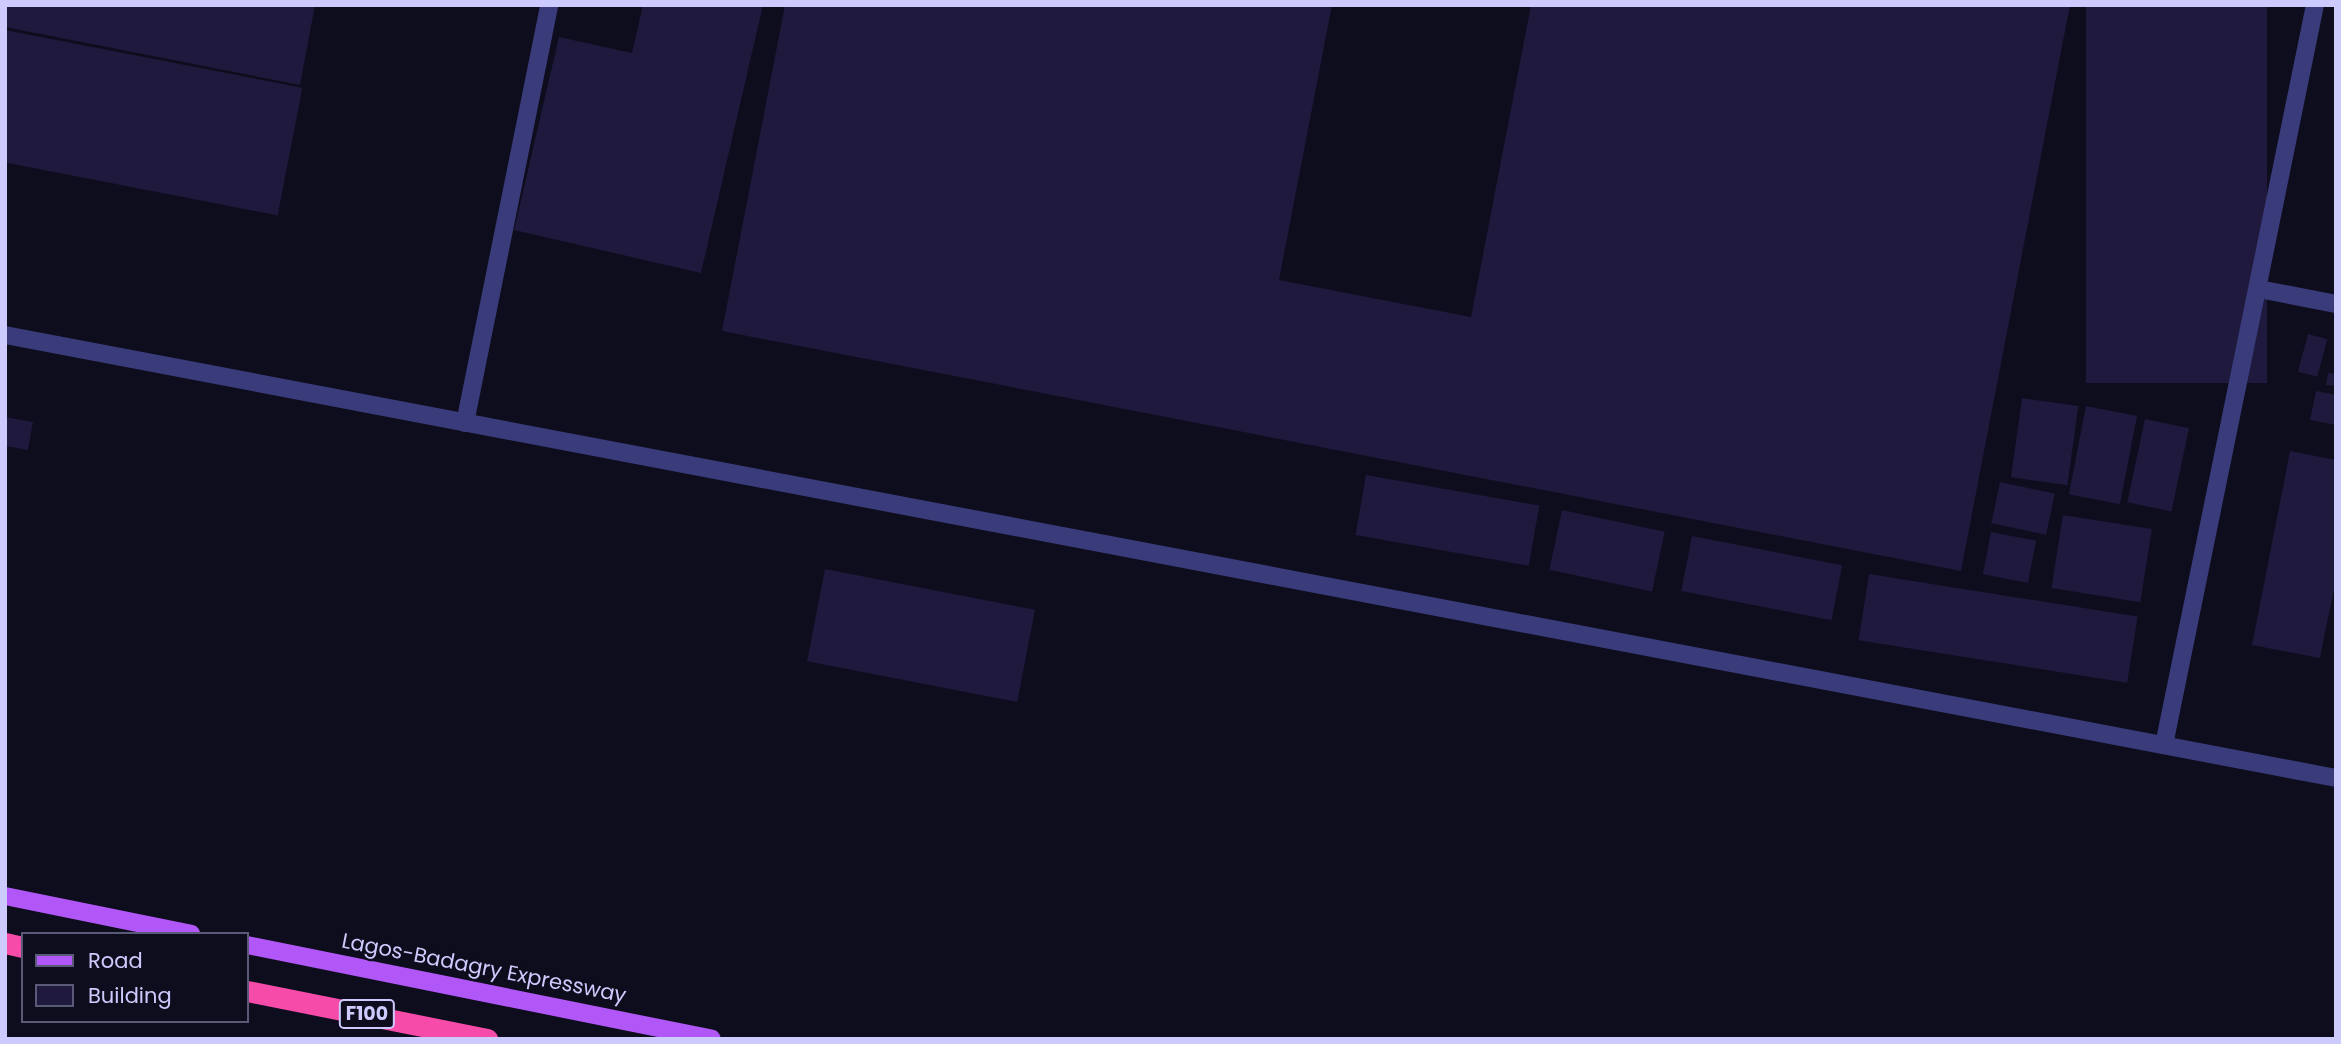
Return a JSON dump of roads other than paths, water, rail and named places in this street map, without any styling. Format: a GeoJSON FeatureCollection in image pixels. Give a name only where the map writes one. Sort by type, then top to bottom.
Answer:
{"type":"FeatureCollection","features":[{"type":"Feature","properties":{"kind":"highway","name":"F100"},"geometry":{"type":"LineString","coordinates":[[248,991],[487,1039]]}},
{"type":"Feature","properties":{"kind":"main road"},"geometry":{"type":"LineString","coordinates":[[5,896],[181,932]]}},
{"type":"Feature","properties":{"kind":"main road","name":"Lagos-Badagry Expressway"},"geometry":{"type":"LineString","coordinates":[[248,945],[712,1039]]}},
{"type":"Feature","properties":{"kind":"lane"},"geometry":{"type":"LineString","coordinates":[[465,423],[549,5]]}},
{"type":"Feature","properties":{"kind":"lane"},"geometry":{"type":"LineString","coordinates":[[2164,745],[2315,5]]}},
{"type":"Feature","properties":{"kind":"lane"},"geometry":{"type":"LineString","coordinates":[[2259,289],[2336,304]]}},
{"type":"Feature","properties":{"kind":"lane"},"geometry":{"type":"LineString","coordinates":[[5,335],[2336,778]]}}]}
